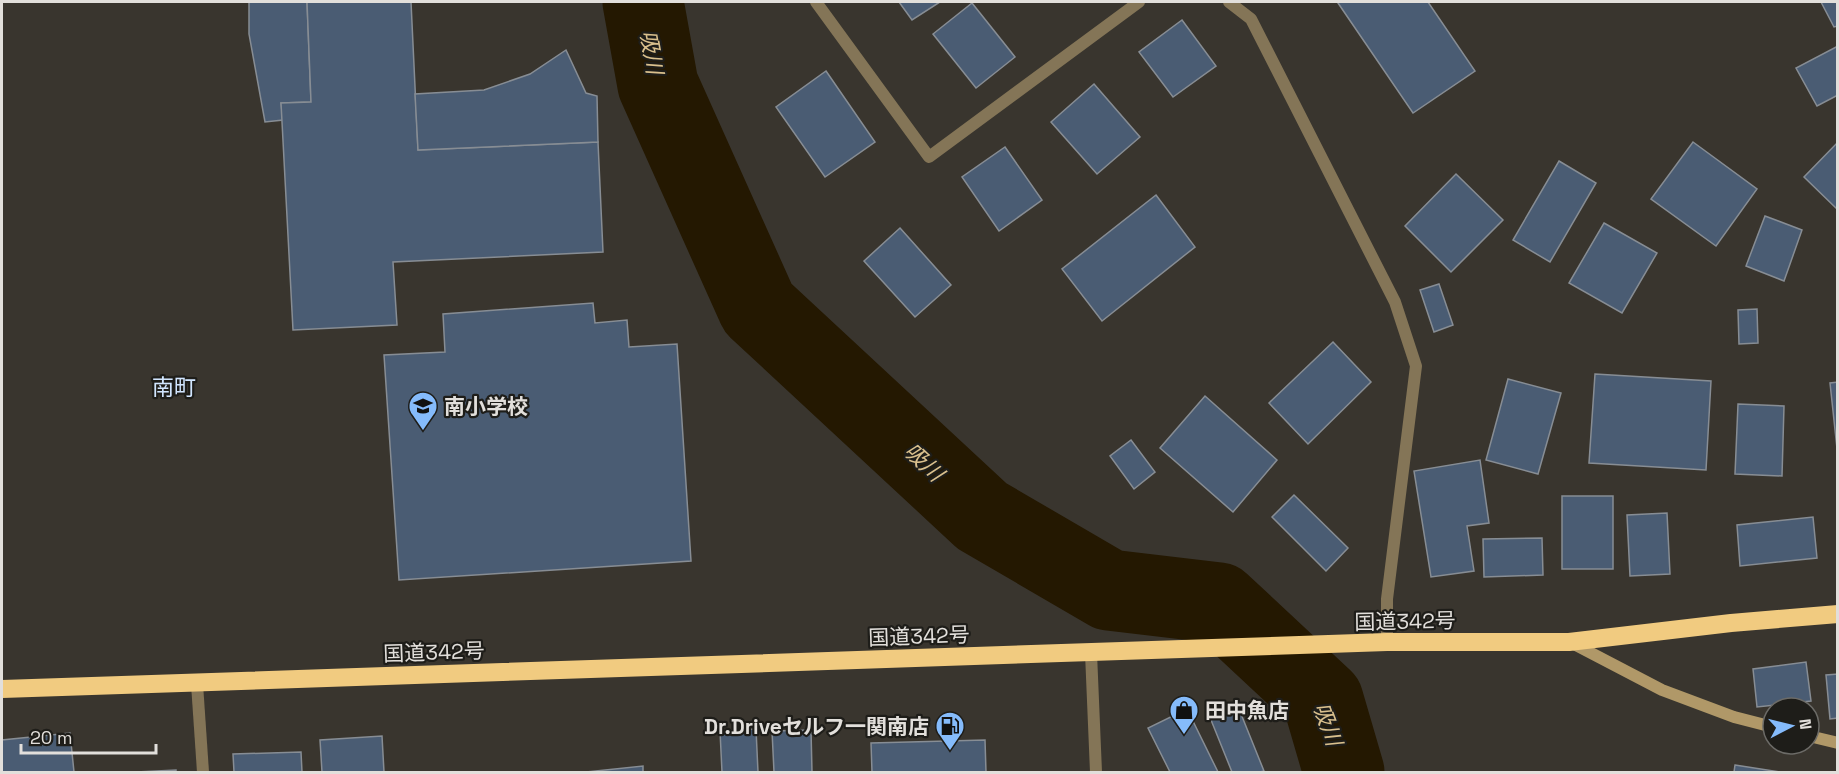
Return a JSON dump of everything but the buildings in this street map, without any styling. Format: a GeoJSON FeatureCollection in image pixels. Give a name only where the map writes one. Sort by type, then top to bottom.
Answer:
{"type":"FeatureCollection","features":[{"type":"Feature","properties":{"kind":"highway","name":"国道342号"},"geometry":{"type":"LineString","coordinates":[[2,689],[1387,642],[1569,642],[1731,623],[1838,614]]}},
{"type":"Feature","properties":{"kind":"street"},"geometry":{"type":"LineString","coordinates":[[816,2],[929,158],[1139,2]]}},
{"type":"Feature","properties":{"kind":"street"},"geometry":{"type":"LineString","coordinates":[[1229,2],[1251,19],[1395,302],[1416,366],[1387,599],[1387,642]]}},
{"type":"Feature","properties":{"kind":"street"},"geometry":{"type":"LineString","coordinates":[[1569,642],[1662,690],[1734,717],[1761,724]]}},
{"type":"Feature","properties":{"kind":"street"},"geometry":{"type":"LineString","coordinates":[[1091,653],[1096,772]]}},
{"type":"Feature","properties":{"kind":"street"},"geometry":{"type":"LineString","coordinates":[[197,684],[203,772]]}},
{"type":"Feature","properties":{"kind":"street"},"geometry":{"type":"LineString","coordinates":[[1821,739],[1838,743]]}},
{"type":"Feature","properties":{"kind":"waterway","name":"吸川"},"geometry":{"type":"LineString","coordinates":[[643,2],[658,85],[758,308],[982,516],[1109,590],[1219,603],[1323,700],[1344,772]]}},
{"type":"Feature","properties":{"kind":"place","name":"南小学校"},"geometry":{"type":"Point","coordinates":[423,432]}},
{"type":"Feature","properties":{"kind":"place","name":"田中魚店"},"geometry":{"type":"Point","coordinates":[1184,736]}},
{"type":"Feature","properties":{"kind":"place","name":"Dr.Driveセルフ一関南店"},"geometry":{"type":"Point","coordinates":[950,752]}},
{"type":"Feature","properties":{"kind":"district","name":"南町"},"geometry":{"type":"Point","coordinates":[174,387]}}]}
